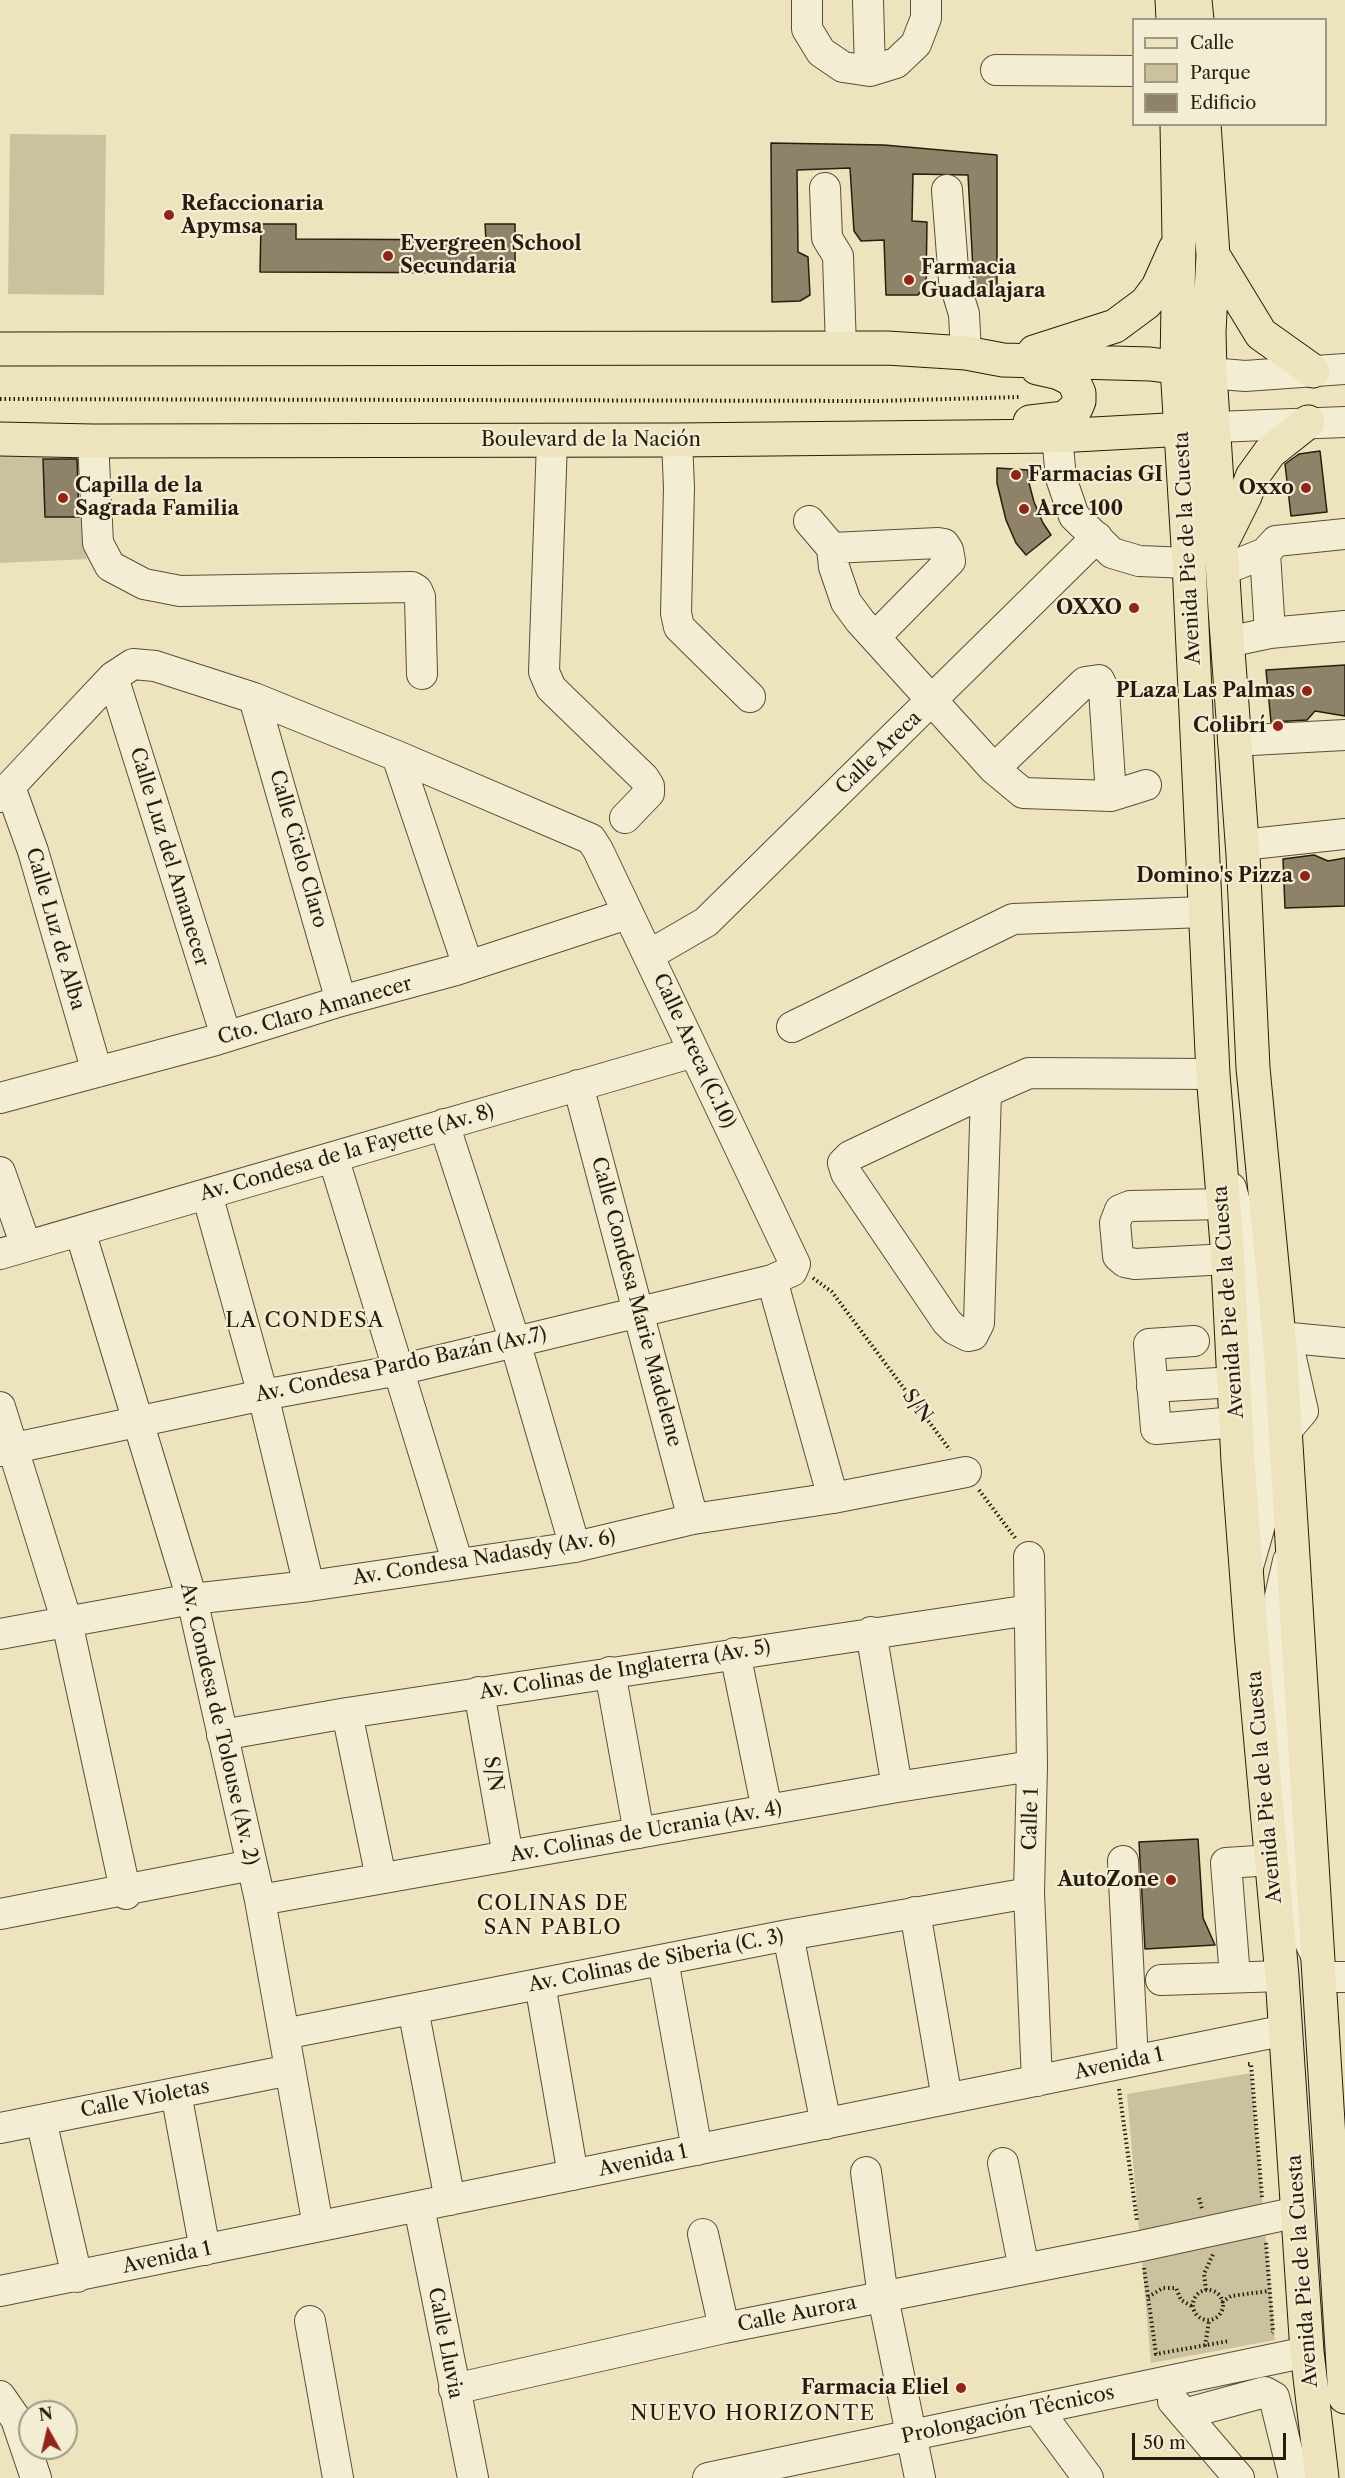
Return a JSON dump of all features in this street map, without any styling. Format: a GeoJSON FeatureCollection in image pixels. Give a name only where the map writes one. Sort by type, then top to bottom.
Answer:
{"type":"FeatureCollection","features":[{"type":"Feature","properties":{"kind":"main road"},"geometry":{"type":"LineString","coordinates":[[1172,0],[1173,18]]}},
{"type":"Feature","properties":{"kind":"main road"},"geometry":{"type":"LineString","coordinates":[[1195,0],[1197,18]]}},
{"type":"Feature","properties":{"kind":"main road","name":"Avenida Pie de la Cuesta"},"geometry":{"type":"LineString","coordinates":[[1177,126],[1179,239],[1194,370],[1197,428],[1189,563],[1216,1133],[1228,1258],[1236,1422],[1247,1570],[1282,1976],[1307,2352],[1322,2478]]}},
{"type":"Feature","properties":{"kind":"main road","name":"Avenida Pie de la Cuesta"},"geometry":{"type":"LineString","coordinates":[[1194,370],[1209,332],[1213,255],[1204,126]]}},
{"type":"Feature","properties":{"kind":"main road"},"geometry":{"type":"LineString","coordinates":[[1003,360],[1115,326],[1146,303],[1158,287],[1179,239]]}},
{"type":"Feature","properties":{"kind":"main road"},"geometry":{"type":"LineString","coordinates":[[1213,255],[1261,334],[1329,370]]}},
{"type":"Feature","properties":{"kind":"main road"},"geometry":{"type":"LineString","coordinates":[[0,349],[886,348],[966,353],[1003,360],[1066,376],[1072,380],[1079,393],[1076,408],[1065,418],[1058,420],[869,437]]}},
{"type":"Feature","properties":{"kind":"main road"},"geometry":{"type":"LineString","coordinates":[[1003,360],[1194,370]]}},
{"type":"Feature","properties":{"kind":"main road"},"geometry":{"type":"LineString","coordinates":[[1222,556],[1252,477],[1270,452],[1308,422]]}},
{"type":"Feature","properties":{"kind":"main road","name":"Avenida Pie de la Cuesta"},"geometry":{"type":"LineString","coordinates":[[1197,428],[1222,556],[1242,845],[1253,1068],[1280,1342],[1292,1541],[1327,1971],[1345,2393]]}},
{"type":"Feature","properties":{"kind":"main road","name":"Boulevard de la Nación"},"geometry":{"type":"LineString","coordinates":[[0,438],[93,441],[677,440],[1057,436],[1197,428]]}},
{"type":"Feature","properties":{"kind":"street"},"geometry":{"type":"LineString","coordinates":[[807,0],[807,29],[821,52],[843,67],[870,71],[896,63],[916,44],[926,18],[926,0]]}},
{"type":"Feature","properties":{"kind":"street"},"geometry":{"type":"LineString","coordinates":[[868,0],[870,71]]}},
{"type":"Feature","properties":{"kind":"street"},"geometry":{"type":"LineString","coordinates":[[996,70],[1132,72]]}},
{"type":"Feature","properties":{"kind":"street"},"geometry":{"type":"LineString","coordinates":[[1181,126],[1191,166],[1195,275],[1194,370],[1245,376],[1329,370]]}},
{"type":"Feature","properties":{"kind":"street"},"geometry":{"type":"LineString","coordinates":[[825,188],[827,238],[838,256],[841,348]]}},
{"type":"Feature","properties":{"kind":"street"},"geometry":{"type":"LineString","coordinates":[[947,190],[954,281],[964,314],[966,353]]}},
{"type":"Feature","properties":{"kind":"street"},"geometry":{"type":"LineString","coordinates":[[1230,691],[1206,627],[1197,428],[1345,422]]}},
{"type":"Feature","properties":{"kind":"street"},"geometry":{"type":"LineString","coordinates":[[1057,436],[1061,478],[1074,516],[1112,553],[1139,561],[1189,563]]}},
{"type":"Feature","properties":{"kind":"street"},"geometry":{"type":"LineString","coordinates":[[677,440],[679,488],[676,613],[679,627],[750,697]]}},
{"type":"Feature","properties":{"kind":"street"},"geometry":{"type":"LineString","coordinates":[[93,441],[98,543],[110,566],[144,584],[180,591],[412,586],[420,597],[422,674]]}},
{"type":"Feature","properties":{"kind":"street"},"geometry":{"type":"LineString","coordinates":[[552,441],[544,672],[551,688],[644,778],[649,786],[649,793],[625,818]]}},
{"type":"Feature","properties":{"kind":"street"},"geometry":{"type":"LineString","coordinates":[[809,521],[832,548],[834,567],[846,602],[994,769],[1023,793],[1111,796],[1146,785]]}},
{"type":"Feature","properties":{"kind":"street"},"geometry":{"type":"LineString","coordinates":[[1222,556],[1265,553],[1276,541],[1345,534]]}},
{"type":"Feature","properties":{"kind":"street","name":"Calle Areca"},"geometry":{"type":"LineString","coordinates":[[649,956],[706,922],[1097,537]]}},
{"type":"Feature","properties":{"kind":"street"},"geometry":{"type":"LineString","coordinates":[[832,548],[938,543],[944,544],[948,550],[950,561],[875,637]]}},
{"type":"Feature","properties":{"kind":"street"},"geometry":{"type":"LineString","coordinates":[[1265,553],[1270,633]]}},
{"type":"Feature","properties":{"kind":"street"},"geometry":{"type":"LineString","coordinates":[[1227,642],[1270,633],[1345,626]]}},
{"type":"Feature","properties":{"kind":"street"},"geometry":{"type":"LineString","coordinates":[[5,792],[112,677],[133,664],[155,666],[254,698],[397,756],[468,966]]}},
{"type":"Feature","properties":{"kind":"street","name":"Calle Luz del Amanecer"},"geometry":{"type":"LineString","coordinates":[[112,677],[226,1036]]}},
{"type":"Feature","properties":{"kind":"street"},"geometry":{"type":"LineString","coordinates":[[994,769],[1085,682],[1099,680],[1104,690],[1111,796]]}},
{"type":"Feature","properties":{"kind":"street","name":"Calle Cielo Claro"},"geometry":{"type":"LineString","coordinates":[[254,698],[341,1001]]}},
{"type":"Feature","properties":{"kind":"street"},"geometry":{"type":"LineString","coordinates":[[1233,741],[1308,739],[1345,735]]}},
{"type":"Feature","properties":{"kind":"street","name":"Calle Areca (C.10)"},"geometry":{"type":"LineString","coordinates":[[397,756],[591,840],[598,850],[694,1052],[784,1272],[833,1498]]}},
{"type":"Feature","properties":{"kind":"street","name":"Calle Luz de Alba"},"geometry":{"type":"LineString","coordinates":[[5,792],[33,851],[97,1072]]}},
{"type":"Feature","properties":{"kind":"street"},"geometry":{"type":"LineString","coordinates":[[1242,845],[1345,834]]}},
{"type":"Feature","properties":{"kind":"street"},"geometry":{"type":"LineString","coordinates":[[792,1027],[1013,919],[1204,912]]}},
{"type":"Feature","properties":{"kind":"street","name":"Cto. Claro Amanecer"},"geometry":{"type":"LineString","coordinates":[[0,1098],[468,966],[627,914]]}},
{"type":"Feature","properties":{"kind":"street","name":"Av. Condesa de la Fayette (Av. 8)"},"geometry":{"type":"LineString","coordinates":[[13,1250],[694,1052]]}},
{"type":"Feature","properties":{"kind":"street"},"geometry":{"type":"LineString","coordinates":[[986,1092],[979,1323],[973,1335],[968,1336],[954,1329],[947,1322],[846,1173],[843,1163],[850,1156],[986,1092],[1029,1073],[1213,1074]]}},
{"type":"Feature","properties":{"kind":"street","name":"Calle Condesa Marie Madelene"},"geometry":{"type":"LineString","coordinates":[[578,1085],[693,1519]]}},
{"type":"Feature","properties":{"kind":"street"},"geometry":{"type":"LineString","coordinates":[[444,1124],[515,1342],[575,1547]]}},
{"type":"Feature","properties":{"kind":"street"},"geometry":{"type":"LineString","coordinates":[[1216,1133],[1248,1251],[1265,1482],[1266,1504],[1247,1570]]}},
{"type":"Feature","properties":{"kind":"street"},"geometry":{"type":"LineString","coordinates":[[333,1157],[458,1564]]}},
{"type":"Feature","properties":{"kind":"street"},"geometry":{"type":"LineString","coordinates":[[0,1172],[13,1250]]}},
{"type":"Feature","properties":{"kind":"street"},"geometry":{"type":"LineString","coordinates":[[207,1194],[263,1395],[309,1586]]}},
{"type":"Feature","properties":{"kind":"street"},"geometry":{"type":"LineString","coordinates":[[1224,1204],[1130,1206],[1120,1210],[1115,1223],[1118,1256],[1125,1262],[1135,1264],[1228,1258]]}},
{"type":"Feature","properties":{"kind":"street","name":"Av. Condesa de Tolouse (Av. 2)"},"geometry":{"type":"LineString","coordinates":[[80,1231],[192,1599],[260,1900],[318,2226]]}},
{"type":"Feature","properties":{"kind":"street","name":"Av. Condesa Pardo Bazán (Av.7)"},"geometry":{"type":"LineString","coordinates":[[7,1450],[263,1395],[399,1370],[640,1313],[784,1272]]}},
{"type":"Feature","properties":{"kind":"street"},"geometry":{"type":"LineString","coordinates":[[1194,1341],[1149,1344],[1156,1429],[1236,1422]]}},
{"type":"Feature","properties":{"kind":"street"},"geometry":{"type":"LineString","coordinates":[[1280,1342],[1345,1343]]}},
{"type":"Feature","properties":{"kind":"street"},"geometry":{"type":"LineString","coordinates":[[1152,1387],[1235,1382]]}},
{"type":"Feature","properties":{"kind":"street"},"geometry":{"type":"LineString","coordinates":[[0,1407],[7,1450],[67,1622],[125,1892]]}},
{"type":"Feature","properties":{"kind":"street","name":"Av. Condesa Nadasdy (Av. 6)"},"geometry":{"type":"LineString","coordinates":[[0,1634],[192,1599],[309,1586],[575,1547],[693,1519],[833,1498],[966,1472]]}},
{"type":"Feature","properties":{"kind":"street","name":"Calle 1"},"geometry":{"type":"LineString","coordinates":[[1029,1557],[1032,1766],[1029,1893],[1037,2081]]}},
{"type":"Feature","properties":{"kind":"street","name":"Av. Colinas de Inglaterra (Av. 5)"},"geometry":{"type":"LineString","coordinates":[[222,1735],[479,1692],[1030,1610]]}},
{"type":"Feature","properties":{"kind":"street"},"geometry":{"type":"LineString","coordinates":[[871,1632],[897,1787]]}},
{"type":"Feature","properties":{"kind":"street"},"geometry":{"type":"LineString","coordinates":[[735,1653],[767,1810]]}},
{"type":"Feature","properties":{"kind":"street"},"geometry":{"type":"LineString","coordinates":[[610,1672],[639,1833]]}},
{"type":"Feature","properties":{"kind":"street","name":"S/N"},"geometry":{"type":"LineString","coordinates":[[479,1692],[508,1856]]}},
{"type":"Feature","properties":{"kind":"street"},"geometry":{"type":"LineString","coordinates":[[347,1713],[381,1878]]}},
{"type":"Feature","properties":{"kind":"street","name":"Av. Colinas de Ucrania (Av. 4)"},"geometry":{"type":"LineString","coordinates":[[260,1900],[897,1787],[1032,1766]]}},
{"type":"Feature","properties":{"kind":"street"},"geometry":{"type":"LineString","coordinates":[[1235,1977],[1226,1863],[1272,1860]]}},
{"type":"Feature","properties":{"kind":"street"},"geometry":{"type":"LineString","coordinates":[[1123,1861],[1131,2073]]}},
{"type":"Feature","properties":{"kind":"street"},"geometry":{"type":"LineString","coordinates":[[0,1914],[125,1892],[252,1865]]}},
{"type":"Feature","properties":{"kind":"street","name":"Av. Colinas de Siberia (C. 3)"},"geometry":{"type":"LineString","coordinates":[[284,2034],[788,1935],[1029,1893]]}},
{"type":"Feature","properties":{"kind":"street"},"geometry":{"type":"LineString","coordinates":[[915,1912],[947,2099]]}},
{"type":"Feature","properties":{"kind":"street"},"geometry":{"type":"LineString","coordinates":[[788,1935],[826,2124]]}},
{"type":"Feature","properties":{"kind":"street"},"geometry":{"type":"LineString","coordinates":[[663,1960],[697,2150]]}},
{"type":"Feature","properties":{"kind":"street"},"geometry":{"type":"LineString","coordinates":[[1161,1980],[1282,1976]]}},
{"type":"Feature","properties":{"kind":"street"},"geometry":{"type":"LineString","coordinates":[[540,1984],[573,2175]]}},
{"type":"Feature","properties":{"kind":"street"},"geometry":{"type":"LineString","coordinates":[[413,2009],[450,2200]]}},
{"type":"Feature","properties":{"kind":"street","name":"Avenida 1"},"geometry":{"type":"LineString","coordinates":[[0,2291],[1037,2081],[1131,2073],[1286,2030]]}},
{"type":"Feature","properties":{"kind":"street","name":"Calle Violetas"},"geometry":{"type":"LineString","coordinates":[[0,2128],[290,2070]]}},
{"type":"Feature","properties":{"kind":"street"},"geometry":{"type":"LineString","coordinates":[[176,2092],[205,2250]]}},
{"type":"Feature","properties":{"kind":"street"},"geometry":{"type":"LineString","coordinates":[[40,2120],[77,2277]]}},
{"type":"Feature","properties":{"kind":"street"},"geometry":{"type":"LineString","coordinates":[[1003,2163],[1024,2269]]}},
{"type":"Feature","properties":{"kind":"street"},"geometry":{"type":"LineString","coordinates":[[866,2172],[883,2297],[920,2478]]}},
{"type":"Feature","properties":{"kind":"street","name":"Calle Lluvia"},"geometry":{"type":"LineString","coordinates":[[419,2207],[473,2478]]}},
{"type":"Feature","properties":{"kind":"street","name":"Calle Aurora"},"geometry":{"type":"LineString","coordinates":[[454,2389],[724,2328],[1141,2246],[1298,2212]]}},
{"type":"Feature","properties":{"kind":"street"},"geometry":{"type":"LineString","coordinates":[[703,2235],[724,2328]]}},
{"type":"Feature","properties":{"kind":"street"},"geometry":{"type":"LineString","coordinates":[[310,2321],[338,2478]]}},
{"type":"Feature","properties":{"kind":"street","name":"Prolongación Técnicos"},"geometry":{"type":"LineString","coordinates":[[708,2478],[1307,2352]]}},
{"type":"Feature","properties":{"kind":"street"},"geometry":{"type":"LineString","coordinates":[[1158,2384],[1239,2478]]}},
{"type":"Feature","properties":{"kind":"street"},"geometry":{"type":"LineString","coordinates":[[1184,2414],[1265,2392],[1274,2397],[1294,2478]]}},
{"type":"Feature","properties":{"kind":"street"},"geometry":{"type":"LineString","coordinates":[[0,2396],[16,2419],[36,2478]]}},
{"type":"Feature","properties":{"kind":"street"},"geometry":{"type":"LineString","coordinates":[[1037,2409],[1088,2478]]}},
{"type":"Feature","properties":{"kind":"path"},"geometry":{"type":"LineString","coordinates":[[0,399],[878,401],[1020,397]]}},
{"type":"Feature","properties":{"kind":"path","name":"S/N"},"geometry":{"type":"LineString","coordinates":[[784,1272],[832,1292],[1029,1557]]}},
{"type":"Feature","properties":{"kind":"path"},"geometry":{"type":"LineString","coordinates":[[1240,2066],[1251,2064],[1274,2332],[1262,2334]]}},
{"type":"Feature","properties":{"kind":"path"},"geometry":{"type":"LineString","coordinates":[[1131,2073],[1118,2087],[1156,2354],[1239,2338]]}},
{"type":"Feature","properties":{"kind":"path"},"geometry":{"type":"LineString","coordinates":[[1148,2297],[1163,2288],[1176,2288],[1181,2301],[1192,2307],[1198,2318],[1209,2321],[1219,2317],[1224,2308],[1219,2294],[1206,2290],[1195,2296],[1192,2307]]}},
{"type":"Feature","properties":{"kind":"path"},"geometry":{"type":"LineString","coordinates":[[1222,2302],[1230,2296],[1269,2291]]}},
{"type":"Feature","properties":{"kind":"green space"},"geometry":{"type":"Polygon","coordinates":[[[10,134],[106,135],[104,295],[8,294],[10,134]]]}},
{"type":"Feature","properties":{"kind":"green space"},"geometry":{"type":"Polygon","coordinates":[[[0,447],[43,447],[45,516],[83,517],[87,559],[0,563],[0,447]]]}},
{"type":"Feature","properties":{"kind":"green space"},"geometry":{"type":"Polygon","coordinates":[[[1251,2073],[1275,2340],[1151,2363],[1127,2094],[1251,2073]]]}},
{"type":"Feature","properties":{"kind":"building"},"geometry":{"type":"Polygon","coordinates":[[[771,143],[884,145],[997,155],[997,291],[975,292],[974,289],[968,175],[913,174],[912,221],[927,222],[926,285],[918,295],[886,295],[884,240],[861,241],[854,231],[850,168],[797,170],[798,252],[808,257],[810,295],[800,301],[772,302],[771,143]]]}},
{"type":"Feature","properties":{"kind":"building"},"geometry":{"type":"Polygon","coordinates":[[[261,224],[296,224],[296,239],[486,240],[485,224],[515,224],[515,273],[260,272],[261,224]]]}},
{"type":"Feature","properties":{"kind":"building","name":"Oxxo"},"geometry":{"type":"Polygon","coordinates":[[[1320,451],[1327,512],[1291,516],[1285,464],[1299,454],[1320,451]]]}},
{"type":"Feature","properties":{"kind":"building","name":"Capilla de la Sagrada Familia"},"geometry":{"type":"Polygon","coordinates":[[[43,459],[77,459],[79,517],[45,517],[43,459]]]}},
{"type":"Feature","properties":{"kind":"building"},"geometry":{"type":"Polygon","coordinates":[[[997,468],[1028,470],[1034,502],[1051,535],[1026,555],[1016,543],[1006,520],[997,483],[997,468]]]}},
{"type":"Feature","properties":{"kind":"building","name":"PLaza Las Palmas"},"geometry":{"type":"Polygon","coordinates":[[[1345,665],[1345,716],[1315,711],[1307,720],[1271,722],[1266,670],[1345,665]]]}},
{"type":"Feature","properties":{"kind":"building"},"geometry":{"type":"Polygon","coordinates":[[[1314,855],[1328,861],[1345,858],[1345,906],[1285,908],[1283,859],[1314,855]]]}},
{"type":"Feature","properties":{"kind":"building","name":"AutoZone"},"geometry":{"type":"Polygon","coordinates":[[[1198,1839],[1203,1918],[1215,1945],[1145,1949],[1139,1842],[1198,1839]]]}},
{"type":"Feature","properties":{"kind":"place","name":"Refaccionaria Apymsa"},"geometry":{"type":"Point","coordinates":[169,215]}},
{"type":"Feature","properties":{"kind":"place","name":"Evergreen School Secundaria"},"geometry":{"type":"Point","coordinates":[388,256]}},
{"type":"Feature","properties":{"kind":"place","name":"Farmacia Guadalajara"},"geometry":{"type":"Point","coordinates":[909,280]}},
{"type":"Feature","properties":{"kind":"place","name":"Farmacias GI"},"geometry":{"type":"Point","coordinates":[1016,475]}},
{"type":"Feature","properties":{"kind":"place","name":"Oxxo"},"geometry":{"type":"Point","coordinates":[1306,488]}},
{"type":"Feature","properties":{"kind":"place","name":"Capilla de la Sagrada Familia"},"geometry":{"type":"Point","coordinates":[63,498]}},
{"type":"Feature","properties":{"kind":"place","name":"Arce 100"},"geometry":{"type":"Point","coordinates":[1024,509]}},
{"type":"Feature","properties":{"kind":"place","name":"OXXO"},"geometry":{"type":"Point","coordinates":[1134,608]}},
{"type":"Feature","properties":{"kind":"place","name":"PLaza Las Palmas"},"geometry":{"type":"Point","coordinates":[1307,691]}},
{"type":"Feature","properties":{"kind":"place","name":"Colibrí"},"geometry":{"type":"Point","coordinates":[1278,726]}},
{"type":"Feature","properties":{"kind":"place","name":"Domino's Pizza"},"geometry":{"type":"Point","coordinates":[1305,876]}},
{"type":"Feature","properties":{"kind":"place","name":"AutoZone"},"geometry":{"type":"Point","coordinates":[1171,1880]}},
{"type":"Feature","properties":{"kind":"place","name":"Farmacia Eliel"},"geometry":{"type":"Point","coordinates":[961,2388]}},
{"type":"Feature","properties":{"kind":"district","name":"LA CONDESA"},"geometry":{"type":"Point","coordinates":[305,1321]}},
{"type":"Feature","properties":{"kind":"district","name":"COLINAS DE SAN PABLO"},"geometry":{"type":"Point","coordinates":[553,1916]}},
{"type":"Feature","properties":{"kind":"district","name":"NUEVO HORIZONTE"},"geometry":{"type":"Point","coordinates":[753,2414]}}]}
